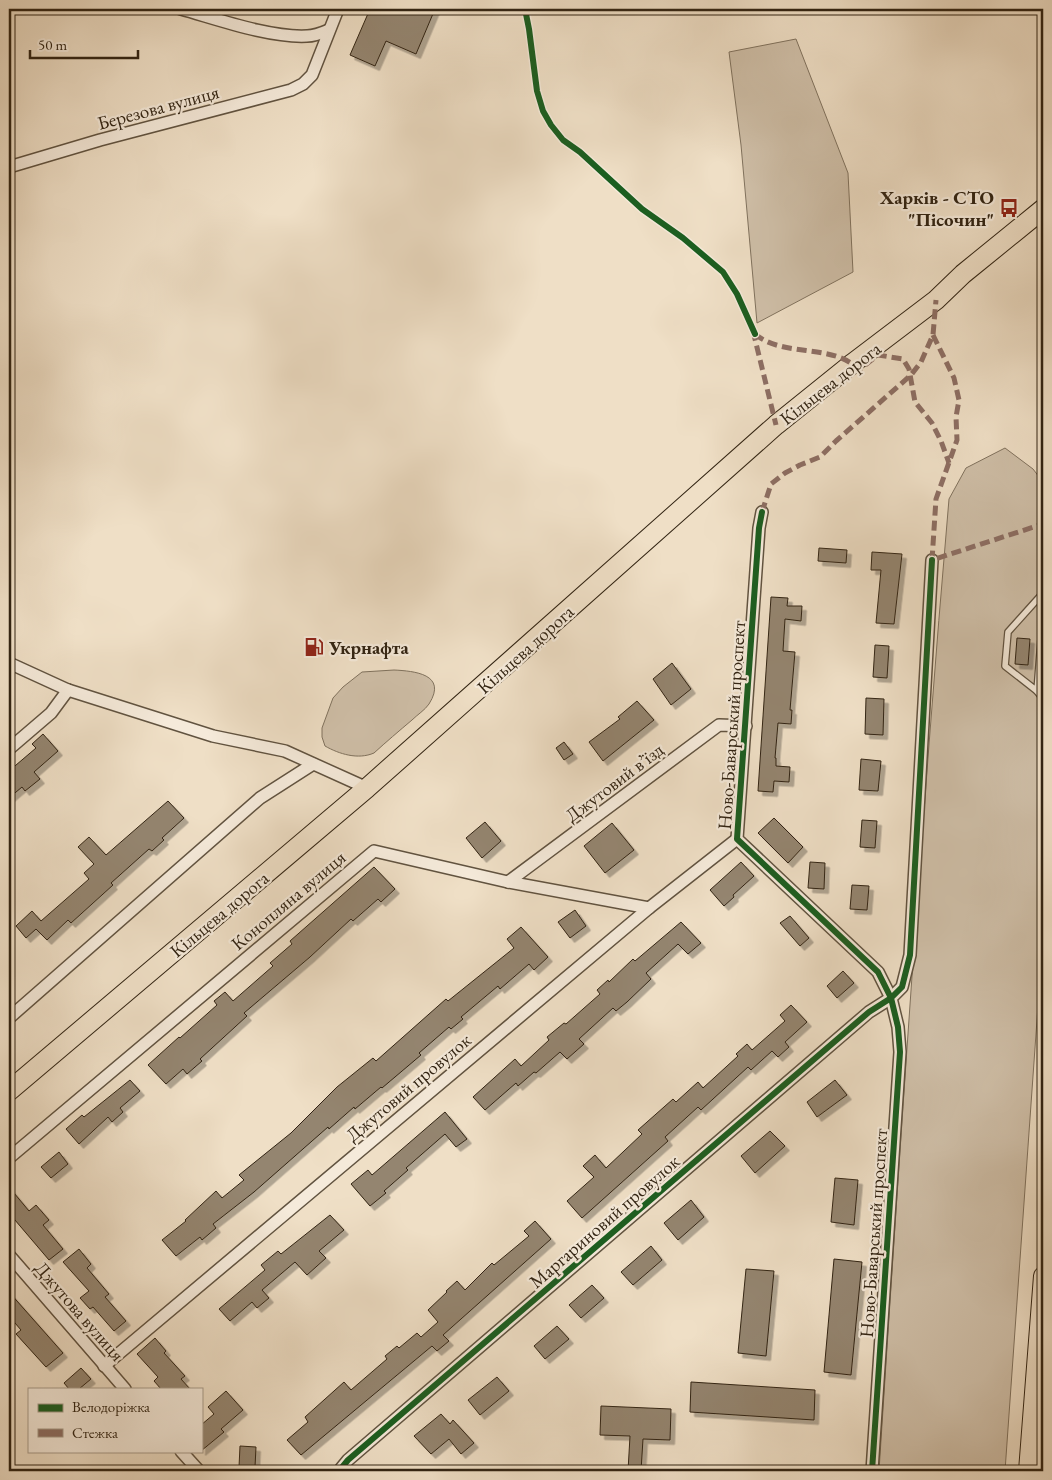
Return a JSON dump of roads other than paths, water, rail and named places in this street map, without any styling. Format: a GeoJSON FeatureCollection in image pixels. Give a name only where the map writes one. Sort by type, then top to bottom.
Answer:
{"type":"FeatureCollection","features":[{"type":"Feature","properties":{"kind":"highway","name":"Кільцева дорога"},"geometry":{"type":"LineString","coordinates":[[9,1091],[367,788],[776,425],[929,305],[970,268],[1043,209]]}},
{"type":"Feature","properties":{"kind":"main road"},"geometry":{"type":"LineString","coordinates":[[1028,1471],[1043,1276]]}},
{"type":"Feature","properties":{"kind":"street"},"geometry":{"type":"LineString","coordinates":[[181,9],[267,32],[292,36],[308,36],[329,30],[338,9]]}},
{"type":"Feature","properties":{"kind":"street","name":"Березова вулиця"},"geometry":{"type":"LineString","coordinates":[[9,168],[100,140],[291,90],[303,84],[312,75],[329,30]]}},
{"type":"Feature","properties":{"kind":"street","name":"Ново-Баварський проспект"},"geometry":{"type":"LineString","coordinates":[[762,512],[759,528],[737,839],[878,972],[891,998],[898,1027],[900,1052],[872,1471]]}},
{"type":"Feature","properties":{"kind":"street"},"geometry":{"type":"LineString","coordinates":[[891,998],[902,987],[910,954],[932,560]]}},
{"type":"Feature","properties":{"kind":"street"},"geometry":{"type":"LineString","coordinates":[[9,663],[68,690],[212,736],[285,752],[367,788]]}},
{"type":"Feature","properties":{"kind":"street"},"geometry":{"type":"LineString","coordinates":[[9,749],[51,713],[68,690]]}},
{"type":"Feature","properties":{"kind":"street","name":"Джутовий в’їзд"},"geometry":{"type":"LineString","coordinates":[[508,882],[719,725],[746,726]]}},
{"type":"Feature","properties":{"kind":"street"},"geometry":{"type":"LineString","coordinates":[[9,1018],[260,798],[312,764]]}},
{"type":"Feature","properties":{"kind":"street","name":"Джутовий провулок"},"geometry":{"type":"LineString","coordinates":[[104,1366],[649,908],[737,839]]}},
{"type":"Feature","properties":{"kind":"street","name":"Конопляна вулиця"},"geometry":{"type":"LineString","coordinates":[[9,1158],[374,851],[508,882],[649,908]]}},
{"type":"Feature","properties":{"kind":"street","name":"Маргариновий провулок"},"geometry":{"type":"LineString","coordinates":[[339,1471],[363,1448],[862,1019],[891,998]]}},
{"type":"Feature","properties":{"kind":"street","name":"Джутова вулиця"},"geometry":{"type":"LineString","coordinates":[[9,1255],[124,1388]]}},
{"type":"Feature","properties":{"kind":"street"},"geometry":{"type":"LineString","coordinates":[[182,1452],[199,1471]]}},
{"type":"Feature","properties":{"kind":"lane"},"geometry":{"type":"LineString","coordinates":[[1043,593],[1008,632],[1005,666],[1037,691],[1043,699]]}},
{"type":"Feature","properties":{"kind":"lane"},"geometry":{"type":"LineString","coordinates":[[1037,691],[1043,614]]}},
{"type":"Feature","properties":{"kind":"place","name":"Харків - СТО \"Пісочин\""},"geometry":{"type":"Point","coordinates":[1009,208]}},
{"type":"Feature","properties":{"kind":"place","name":"Укрнафта"},"geometry":{"type":"Point","coordinates":[314,647]}}]}
